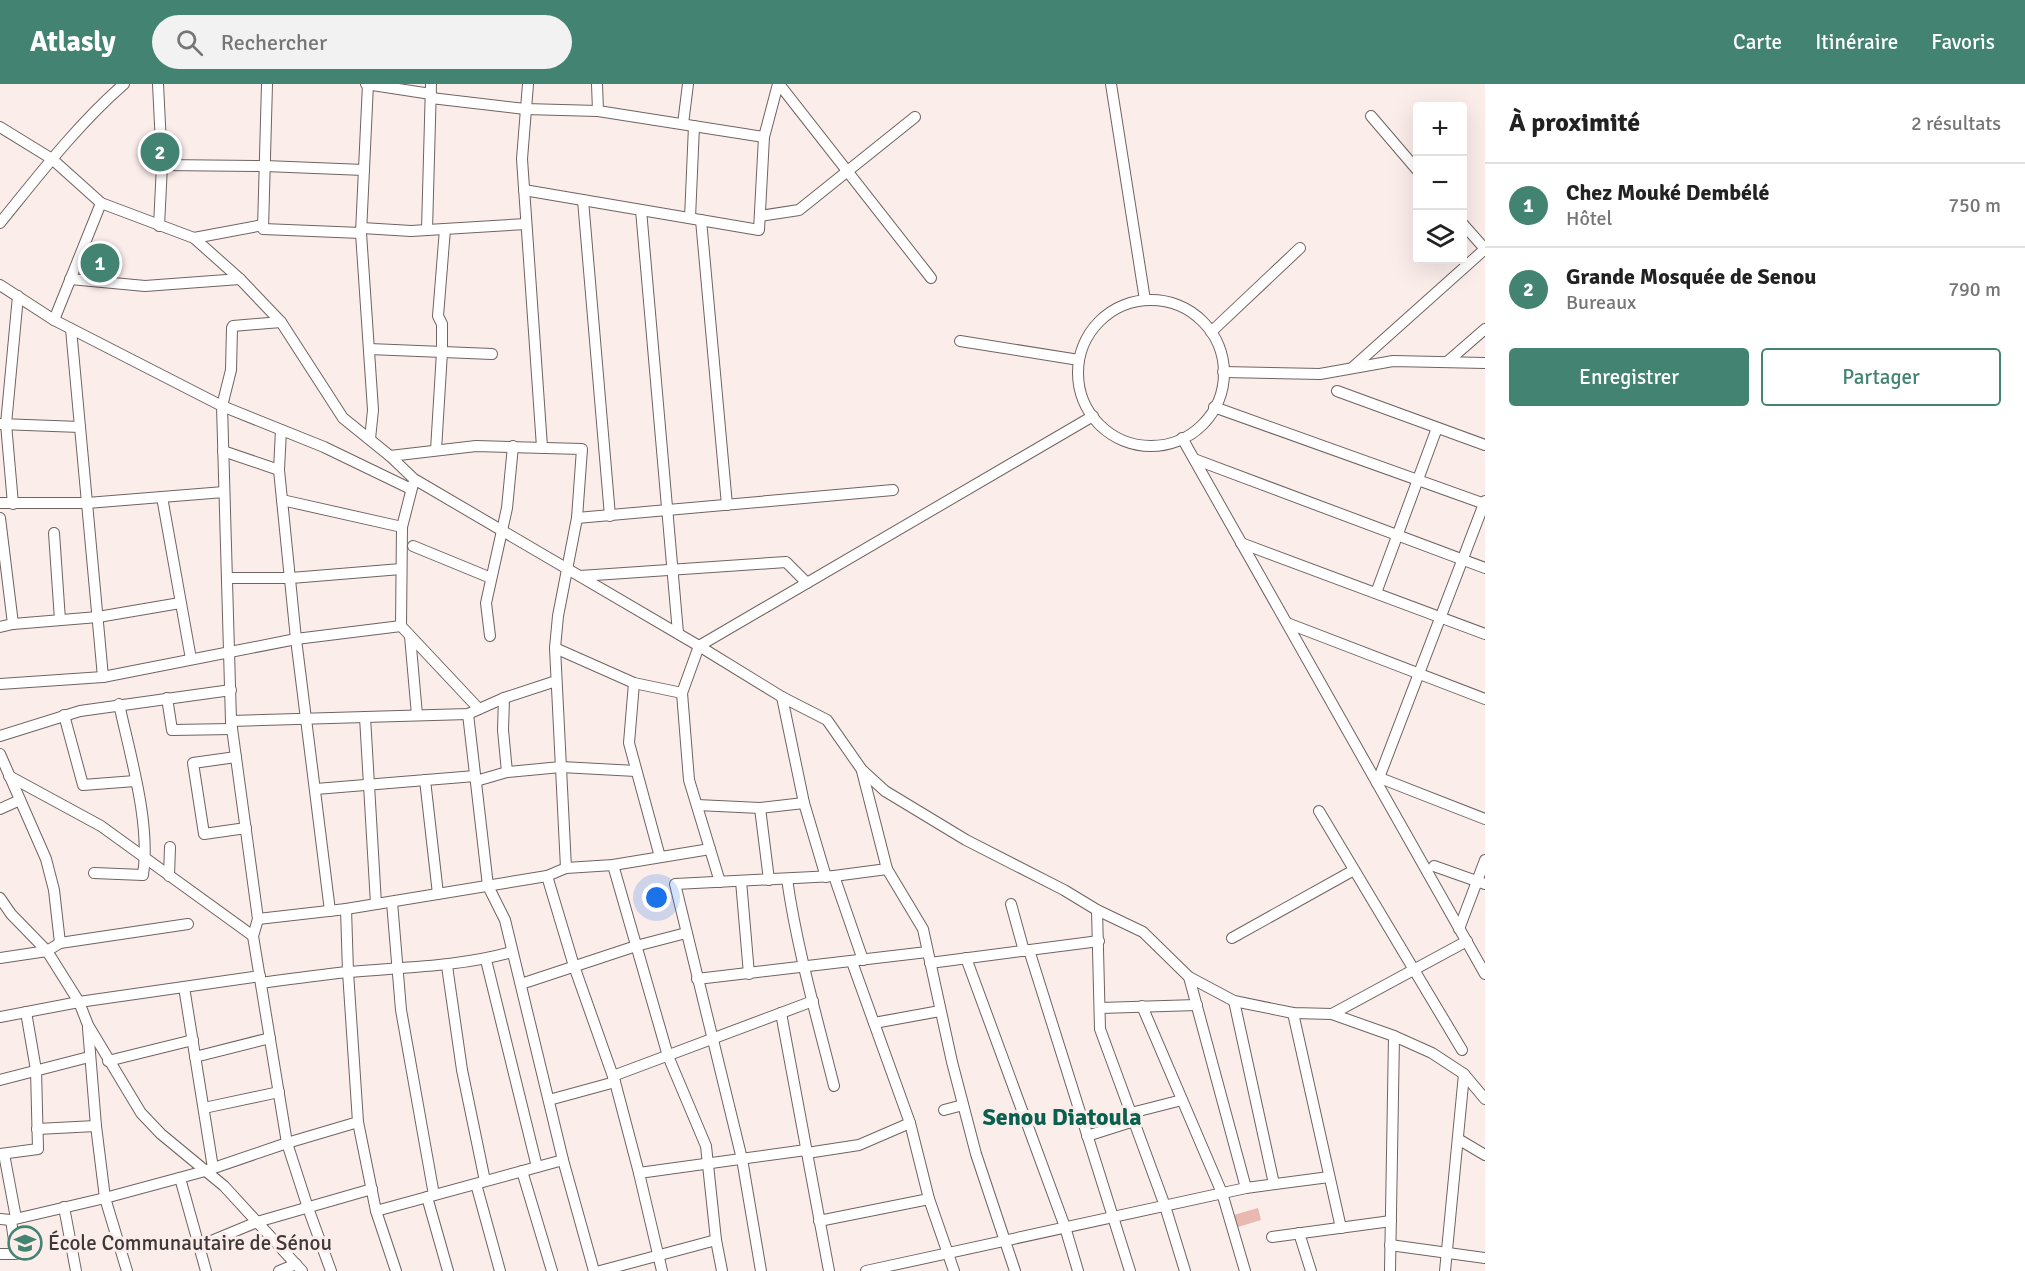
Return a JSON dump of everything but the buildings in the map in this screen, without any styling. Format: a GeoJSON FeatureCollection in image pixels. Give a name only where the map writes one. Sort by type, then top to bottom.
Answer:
{"type":"FeatureCollection","features":[{"type":"Feature","properties":{"kind":"street"},"geometry":{"type":"LineString","coordinates":[[0,223],[100,105],[124,84]]}},
{"type":"Feature","properties":{"kind":"street"},"geometry":{"type":"LineString","coordinates":[[158,84],[162,165],[159,226]]}},
{"type":"Feature","properties":{"kind":"street"},"geometry":{"type":"LineString","coordinates":[[267,84],[263,229],[411,231],[526,224]]}},
{"type":"Feature","properties":{"kind":"street"},"geometry":{"type":"LineString","coordinates":[[370,439],[373,410],[362,231],[367,84],[431,92],[525,109],[598,111],[764,137]]}},
{"type":"Feature","properties":{"kind":"street"},"geometry":{"type":"LineString","coordinates":[[528,84],[522,159],[542,447]]}},
{"type":"Feature","properties":{"kind":"street"},"geometry":{"type":"LineString","coordinates":[[597,84],[598,111]]}},
{"type":"Feature","properties":{"kind":"street"},"geometry":{"type":"LineString","coordinates":[[688,84],[696,219],[727,505]]}},
{"type":"Feature","properties":{"kind":"street"},"geometry":{"type":"LineString","coordinates":[[524,190],[759,230],[764,137],[779,84]]}},
{"type":"Feature","properties":{"kind":"street"},"geometry":{"type":"LineString","coordinates":[[779,84],[930,278]]}},
{"type":"Feature","properties":{"kind":"street"},"geometry":{"type":"LineString","coordinates":[[1111,84],[1145,300]]}},
{"type":"Feature","properties":{"kind":"street"},"geometry":{"type":"LineString","coordinates":[[427,230],[431,92]]}},
{"type":"Feature","properties":{"kind":"street"},"geometry":{"type":"LineString","coordinates":[[1371,116],[1413,165]]}},
{"type":"Feature","properties":{"kind":"street"},"geometry":{"type":"LineString","coordinates":[[760,216],[799,210],[915,117]]}},
{"type":"Feature","properties":{"kind":"street"},"geometry":{"type":"LineString","coordinates":[[0,127],[52,159],[101,203],[194,238],[240,279],[281,322],[343,418],[390,456],[413,484]]}},
{"type":"Feature","properties":{"kind":"street"},"geometry":{"type":"LineString","coordinates":[[162,165],[364,170]]}},
{"type":"Feature","properties":{"kind":"street"},"geometry":{"type":"LineString","coordinates":[[583,200],[610,516]]}},
{"type":"Feature","properties":{"kind":"street"},"geometry":{"type":"LineString","coordinates":[[54,320],[101,203]]}},
{"type":"Feature","properties":{"kind":"street"},"geometry":{"type":"LineString","coordinates":[[641,210],[678,633]]}},
{"type":"Feature","properties":{"kind":"street"},"geometry":{"type":"LineString","coordinates":[[194,238],[263,225]]}},
{"type":"Feature","properties":{"kind":"street"},"geometry":{"type":"LineString","coordinates":[[436,450],[442,352],[442,324],[438,316],[445,229]]}},
{"type":"Feature","properties":{"kind":"street"},"geometry":{"type":"LineString","coordinates":[[1352,368],[1485,249],[1467,229]]}},
{"type":"Feature","properties":{"kind":"street"},"geometry":{"type":"LineString","coordinates":[[1210,332],[1300,249]]}},
{"type":"Feature","properties":{"kind":"street"},"geometry":{"type":"LineString","coordinates":[[70,279],[145,286],[240,279]]}},
{"type":"Feature","properties":{"kind":"street"},"geometry":{"type":"LineString","coordinates":[[0,285],[54,320],[222,406],[413,484],[502,531],[678,633],[782,697],[827,720],[862,770],[885,790],[966,840],[1143,932],[1189,977],[1234,1001],[1293,1013],[1332,1014],[1394,1036],[1432,1053],[1464,1074],[1485,1099]]}},
{"type":"Feature","properties":{"kind":"street"},"geometry":{"type":"LineString","coordinates":[[13,504],[3,424],[18,296]]}},
{"type":"Feature","properties":{"kind":"street"},"geometry":{"type":"LineString","coordinates":[[1145,300],[1163,301],[1180,306],[1196,316],[1210,332],[1220,354],[1223,372],[1221,390],[1215,407],[1197,428],[1182,438],[1156,445],[1129,442],[1113,435],[1093,416],[1081,392],[1078,374],[1087,339],[1104,317],[1119,307],[1145,300]]}},
{"type":"Feature","properties":{"kind":"street"},"geometry":{"type":"LineString","coordinates":[[281,322],[233,326],[231,370],[222,406],[232,725],[258,919],[253,936],[287,1143],[331,1271]]}},
{"type":"Feature","properties":{"kind":"street"},"geometry":{"type":"LineString","coordinates":[[1447,362],[1485,328]]}},
{"type":"Feature","properties":{"kind":"street"},"geometry":{"type":"LineString","coordinates":[[71,329],[104,677]]}},
{"type":"Feature","properties":{"kind":"street"},"geometry":{"type":"LineString","coordinates":[[960,341],[1080,360]]}},
{"type":"Feature","properties":{"kind":"street"},"geometry":{"type":"LineString","coordinates":[[369,349],[492,354]]}},
{"type":"Feature","properties":{"kind":"street"},"geometry":{"type":"LineString","coordinates":[[1223,372],[1320,374],[1394,361],[1485,363]]}},
{"type":"Feature","properties":{"kind":"street"},"geometry":{"type":"LineString","coordinates":[[1337,391],[1485,446]]}},
{"type":"Feature","properties":{"kind":"street"},"geometry":{"type":"LineString","coordinates":[[1215,407],[1485,503],[1378,781]]}},
{"type":"Feature","properties":{"kind":"street"},"geometry":{"type":"LineString","coordinates":[[720,882],[689,780],[682,693],[699,646],[1093,416]]}},
{"type":"Feature","properties":{"kind":"street"},"geometry":{"type":"LineString","coordinates":[[3,424],[80,427]]}},
{"type":"Feature","properties":{"kind":"street"},"geometry":{"type":"LineString","coordinates":[[1376,593],[1437,428]]}},
{"type":"Feature","properties":{"kind":"street"},"geometry":{"type":"LineString","coordinates":[[281,429],[279,470],[296,639],[308,719],[330,911]]}},
{"type":"Feature","properties":{"kind":"street"},"geometry":{"type":"LineString","coordinates":[[1182,438],[1378,781],[1485,974]]}},
{"type":"Feature","properties":{"kind":"street"},"geometry":{"type":"LineString","coordinates":[[390,456],[476,446],[582,449],[577,518],[558,616],[555,648],[566,868]]}},
{"type":"Feature","properties":{"kind":"street"},"geometry":{"type":"LineString","coordinates":[[490,636],[486,603],[507,508],[513,446]]}},
{"type":"Feature","properties":{"kind":"street"},"geometry":{"type":"LineString","coordinates":[[223,451],[279,470]]}},
{"type":"Feature","properties":{"kind":"street"},"geometry":{"type":"LineString","coordinates":[[1194,459],[1485,568]]}},
{"type":"Feature","properties":{"kind":"street"},"geometry":{"type":"LineString","coordinates":[[413,484],[402,527],[401,626],[479,708]]}},
{"type":"Feature","properties":{"kind":"street"},"geometry":{"type":"LineString","coordinates":[[577,518],[892,490]]}},
{"type":"Feature","properties":{"kind":"street"},"geometry":{"type":"LineString","coordinates":[[0,503],[87,503],[224,492]]}},
{"type":"Feature","properties":{"kind":"street"},"geometry":{"type":"LineString","coordinates":[[162,497],[191,659]]}},
{"type":"Feature","properties":{"kind":"street"},"geometry":{"type":"LineString","coordinates":[[282,500],[402,527]]}},
{"type":"Feature","properties":{"kind":"street"},"geometry":{"type":"LineString","coordinates":[[0,518],[13,624]]}},
{"type":"Feature","properties":{"kind":"street"},"geometry":{"type":"LineString","coordinates":[[54,533],[60,620]]}},
{"type":"Feature","properties":{"kind":"street"},"geometry":{"type":"LineString","coordinates":[[1241,543],[1485,634]]}},
{"type":"Feature","properties":{"kind":"street"},"geometry":{"type":"LineString","coordinates":[[413,546],[491,578]]}},
{"type":"Feature","properties":{"kind":"street"},"geometry":{"type":"LineString","coordinates":[[580,576],[786,562],[807,583]]}},
{"type":"Feature","properties":{"kind":"street"},"geometry":{"type":"LineString","coordinates":[[228,578],[291,578],[401,569]]}},
{"type":"Feature","properties":{"kind":"street"},"geometry":{"type":"LineString","coordinates":[[0,627],[98,617],[180,603]]}},
{"type":"Feature","properties":{"kind":"street"},"geometry":{"type":"LineString","coordinates":[[1287,622],[1485,699]]}},
{"type":"Feature","properties":{"kind":"street"},"geometry":{"type":"LineString","coordinates":[[0,684],[104,677],[296,639],[401,626]]}},
{"type":"Feature","properties":{"kind":"street"},"geometry":{"type":"LineString","coordinates":[[410,636],[417,715]]}},
{"type":"Feature","properties":{"kind":"street"},"geometry":{"type":"LineString","coordinates":[[555,648],[634,683],[682,693]]}},
{"type":"Feature","properties":{"kind":"street"},"geometry":{"type":"LineString","coordinates":[[167,698],[172,730],[308,719],[468,714],[504,698],[556,681]]}},
{"type":"Feature","properties":{"kind":"street"},"geometry":{"type":"LineString","coordinates":[[634,683],[629,744],[660,857]]}},
{"type":"Feature","properties":{"kind":"street"},"geometry":{"type":"LineString","coordinates":[[0,736],[80,711],[231,690]]}},
{"type":"Feature","properties":{"kind":"street"},"geometry":{"type":"LineString","coordinates":[[782,697],[804,803],[863,960]]}},
{"type":"Feature","properties":{"kind":"street"},"geometry":{"type":"LineString","coordinates":[[504,698],[503,730],[507,772]]}},
{"type":"Feature","properties":{"kind":"street"},"geometry":{"type":"LineString","coordinates":[[94,873],[144,875],[146,860],[141,808],[119,704]]}},
{"type":"Feature","properties":{"kind":"street"},"geometry":{"type":"LineString","coordinates":[[468,714],[488,886],[505,920],[563,1160],[594,1271]]}},
{"type":"Feature","properties":{"kind":"street"},"geometry":{"type":"LineString","coordinates":[[64,715],[83,785],[135,781]]}},
{"type":"Feature","properties":{"kind":"street"},"geometry":{"type":"LineString","coordinates":[[365,717],[376,904]]}},
{"type":"Feature","properties":{"kind":"street"},"geometry":{"type":"LineString","coordinates":[[0,754],[46,859],[54,890],[60,943]]}},
{"type":"Feature","properties":{"kind":"street"},"geometry":{"type":"LineString","coordinates":[[236,757],[192,763],[204,834],[246,828]]}},
{"type":"Feature","properties":{"kind":"street"},"geometry":{"type":"LineString","coordinates":[[316,789],[425,780],[476,779],[507,772],[561,767],[636,771]]}},
{"type":"Feature","properties":{"kind":"street"},"geometry":{"type":"LineString","coordinates":[[862,770],[887,869],[923,929],[940,1011],[976,1154],[1016,1271]]}},
{"type":"Feature","properties":{"kind":"street"},"geometry":{"type":"LineString","coordinates":[[9,776],[101,826],[253,936]]}},
{"type":"Feature","properties":{"kind":"street"},"geometry":{"type":"LineString","coordinates":[[425,780],[438,894]]}},
{"type":"Feature","properties":{"kind":"street"},"geometry":{"type":"LineString","coordinates":[[1378,781],[1485,819]]}},
{"type":"Feature","properties":{"kind":"street"},"geometry":{"type":"LineString","coordinates":[[0,809],[20,800]]}},
{"type":"Feature","properties":{"kind":"street"},"geometry":{"type":"LineString","coordinates":[[697,806],[760,808],[804,803]]}},
{"type":"Feature","properties":{"kind":"street"},"geometry":{"type":"LineString","coordinates":[[760,808],[769,879]]}},
{"type":"Feature","properties":{"kind":"street"},"geometry":{"type":"LineString","coordinates":[[1319,811],[1462,1050]]}},
{"type":"Feature","properties":{"kind":"street"},"geometry":{"type":"LineString","coordinates":[[169,876],[170,847]]}},
{"type":"Feature","properties":{"kind":"street"},"geometry":{"type":"LineString","coordinates":[[258,919],[392,902],[547,876],[566,868],[613,865],[710,849]]}},
{"type":"Feature","properties":{"kind":"street"},"geometry":{"type":"LineString","coordinates":[[1460,928],[1481,883],[1485,860]]}},
{"type":"Feature","properties":{"kind":"street"},"geometry":{"type":"LineString","coordinates":[[613,865],[668,1056],[706,1146],[716,1240],[722,1271]]}},
{"type":"Feature","properties":{"kind":"street"},"geometry":{"type":"LineString","coordinates":[[1434,866],[1481,883]]}},
{"type":"Feature","properties":{"kind":"street"},"geometry":{"type":"LineString","coordinates":[[761,1271],[742,1159],[675,884],[830,877],[887,869]]}},
{"type":"Feature","properties":{"kind":"street"},"geometry":{"type":"LineString","coordinates":[[1232,939],[1354,870]]}},
{"type":"Feature","properties":{"kind":"street"},"geometry":{"type":"LineString","coordinates":[[547,876],[574,966],[614,1079],[662,1271]]}},
{"type":"Feature","properties":{"kind":"street"},"geometry":{"type":"LineString","coordinates":[[787,879],[805,967],[834,1086]]}},
{"type":"Feature","properties":{"kind":"street"},"geometry":{"type":"LineString","coordinates":[[741,881],[749,974]]}},
{"type":"Feature","properties":{"kind":"street"},"geometry":{"type":"LineString","coordinates":[[0,898],[11,914],[47,951],[79,1002],[88,1025],[108,1061],[141,1113],[161,1134],[209,1169],[299,1267]]}},
{"type":"Feature","properties":{"kind":"street"},"geometry":{"type":"LineString","coordinates":[[392,902],[401,1010],[430,1196],[448,1271]]}},
{"type":"Feature","properties":{"kind":"street"},"geometry":{"type":"LineString","coordinates":[[1011,904],[1130,1271]]}},
{"type":"Feature","properties":{"kind":"street"},"geometry":{"type":"LineString","coordinates":[[346,909],[358,1122],[376,1211],[396,1271]]}},
{"type":"Feature","properties":{"kind":"street"},"geometry":{"type":"LineString","coordinates":[[1097,910],[1100,1029],[1165,1206],[1185,1271]]}},
{"type":"Feature","properties":{"kind":"street"},"geometry":{"type":"LineString","coordinates":[[0,958],[47,951],[60,943],[188,924]]}},
{"type":"Feature","properties":{"kind":"street"},"geometry":{"type":"LineString","coordinates":[[521,984],[636,946],[687,933]]}},
{"type":"Feature","properties":{"kind":"street"},"geometry":{"type":"LineString","coordinates":[[697,979],[863,960],[966,958],[1099,941]]}},
{"type":"Feature","properties":{"kind":"street"},"geometry":{"type":"LineString","coordinates":[[1332,1014],[1467,941]]}},
{"type":"Feature","properties":{"kind":"street"},"geometry":{"type":"LineString","coordinates":[[0,1017],[79,1002],[184,987],[260,979],[447,966],[486,960],[512,952]]}},
{"type":"Feature","properties":{"kind":"street"},"geometry":{"type":"LineString","coordinates":[[966,958],[1065,1227],[1078,1271]]}},
{"type":"Feature","properties":{"kind":"street"},"geometry":{"type":"LineString","coordinates":[[486,960],[537,1167]]}},
{"type":"Feature","properties":{"kind":"street"},"geometry":{"type":"LineString","coordinates":[[852,962],[910,1123],[929,1199],[954,1271]]}},
{"type":"Feature","properties":{"kind":"street"},"geometry":{"type":"LineString","coordinates":[[447,966],[481,1182],[500,1271]]}},
{"type":"Feature","properties":{"kind":"street"},"geometry":{"type":"LineString","coordinates":[[1189,977],[1246,1188]]}},
{"type":"Feature","properties":{"kind":"street"},"geometry":{"type":"LineString","coordinates":[[184,987],[204,1108],[209,1169]]}},
{"type":"Feature","properties":{"kind":"street"},"geometry":{"type":"LineString","coordinates":[[549,1100],[614,1079],[813,1001]]}},
{"type":"Feature","properties":{"kind":"street"},"geometry":{"type":"LineString","coordinates":[[1234,1001],[1274,1184]]}},
{"type":"Feature","properties":{"kind":"street"},"geometry":{"type":"LineString","coordinates":[[1100,1008],[1197,1005]]}},
{"type":"Feature","properties":{"kind":"street"},"geometry":{"type":"LineString","coordinates":[[1143,1006],[1222,1193],[1245,1271]]}},
{"type":"Feature","properties":{"kind":"street"},"geometry":{"type":"LineString","coordinates":[[874,1023],[940,1011]]}},
{"type":"Feature","properties":{"kind":"street"},"geometry":{"type":"LineString","coordinates":[[0,1254],[16,1254],[9,1219],[2,1154],[38,1149],[36,1070],[26,1012]]}},
{"type":"Feature","properties":{"kind":"street"},"geometry":{"type":"LineString","coordinates":[[781,1013],[829,1271]]}},
{"type":"Feature","properties":{"kind":"street"},"geometry":{"type":"LineString","coordinates":[[1293,1013],[1341,1228]]}},
{"type":"Feature","properties":{"kind":"street"},"geometry":{"type":"LineString","coordinates":[[88,1025],[89,1057],[105,1198],[127,1271]]}},
{"type":"Feature","properties":{"kind":"street"},"geometry":{"type":"LineString","coordinates":[[1390,1271],[1394,1036]]}},
{"type":"Feature","properties":{"kind":"street"},"geometry":{"type":"LineString","coordinates":[[195,1057],[270,1038]]}},
{"type":"Feature","properties":{"kind":"street"},"geometry":{"type":"LineString","coordinates":[[108,1061],[193,1040]]}},
{"type":"Feature","properties":{"kind":"street"},"geometry":{"type":"LineString","coordinates":[[0,1080],[89,1057]]}},
{"type":"Feature","properties":{"kind":"street"},"geometry":{"type":"LineString","coordinates":[[1445,1271],[1464,1074]]}},
{"type":"Feature","properties":{"kind":"street"},"geometry":{"type":"LineString","coordinates":[[204,1108],[279,1092]]}},
{"type":"Feature","properties":{"kind":"street"},"geometry":{"type":"LineString","coordinates":[[1087,1136],[1132,1117],[1182,1100]]}},
{"type":"Feature","properties":{"kind":"street"},"geometry":{"type":"LineString","coordinates":[[944,1110],[963,1105]]}},
{"type":"Feature","properties":{"kind":"street"},"geometry":{"type":"LineString","coordinates":[[9,1219],[105,1198],[180,1178],[358,1122]]}},
{"type":"Feature","properties":{"kind":"street"},"geometry":{"type":"LineString","coordinates":[[639,1173],[859,1145],[910,1123]]}},
{"type":"Feature","properties":{"kind":"street"},"geometry":{"type":"LineString","coordinates":[[37,1129],[96,1126]]}},
{"type":"Feature","properties":{"kind":"street"},"geometry":{"type":"LineString","coordinates":[[1458,1139],[1485,1155]]}},
{"type":"Feature","properties":{"kind":"street"},"geometry":{"type":"LineString","coordinates":[[376,1211],[563,1160]]}},
{"type":"Feature","properties":{"kind":"street"},"geometry":{"type":"LineString","coordinates":[[522,1171],[552,1271]]}},
{"type":"Feature","properties":{"kind":"street"},"geometry":{"type":"LineString","coordinates":[[872,1270],[1246,1188],[1329,1177]]}},
{"type":"Feature","properties":{"kind":"street"},"geometry":{"type":"LineString","coordinates":[[180,1178],[206,1271]]}},
{"type":"Feature","properties":{"kind":"street"},"geometry":{"type":"LineString","coordinates":[[199,1246],[257,1222],[372,1189]]}},
{"type":"Feature","properties":{"kind":"street"},"geometry":{"type":"LineString","coordinates":[[819,1221],[929,1199]]}},
{"type":"Feature","properties":{"kind":"street"},"geometry":{"type":"LineString","coordinates":[[64,1207],[76,1271]]}},
{"type":"Feature","properties":{"kind":"street"},"geometry":{"type":"LineString","coordinates":[[1272,1237],[1391,1221]]}},
{"type":"Feature","properties":{"kind":"street"},"geometry":{"type":"LineString","coordinates":[[1299,1233],[1311,1271]]}},
{"type":"Feature","properties":{"kind":"street"},"geometry":{"type":"LineString","coordinates":[[600,1271],[716,1240]]}},
{"type":"Feature","properties":{"kind":"street"},"geometry":{"type":"LineString","coordinates":[[1390,1245],[1485,1258]]}},
{"type":"Feature","properties":{"kind":"street"},"geometry":{"type":"LineString","coordinates":[[279,1271],[299,1267]]}},
{"type":"Feature","properties":{"kind":"shaded area"},"geometry":{"type":"Polygon","coordinates":[[[1258,1208],[1261,1220],[1238,1227],[1234,1215],[1258,1208]]]}},
{"type":"Feature","properties":{"kind":"place","name":"Grande Mosquée de Senou"},"geometry":{"type":"Point","coordinates":[160,152]}},
{"type":"Feature","properties":{"kind":"place","name":"Chez Mouké Dembélé"},"geometry":{"type":"Point","coordinates":[100,263]}},
{"type":"Feature","properties":{"kind":"place","name":"École Communautaire de Sénou"},"geometry":{"type":"Point","coordinates":[25,1243]}},
{"type":"Feature","properties":{"kind":"district","name":"Senou Diatoula"},"geometry":{"type":"Point","coordinates":[1062,1117]}}]}
